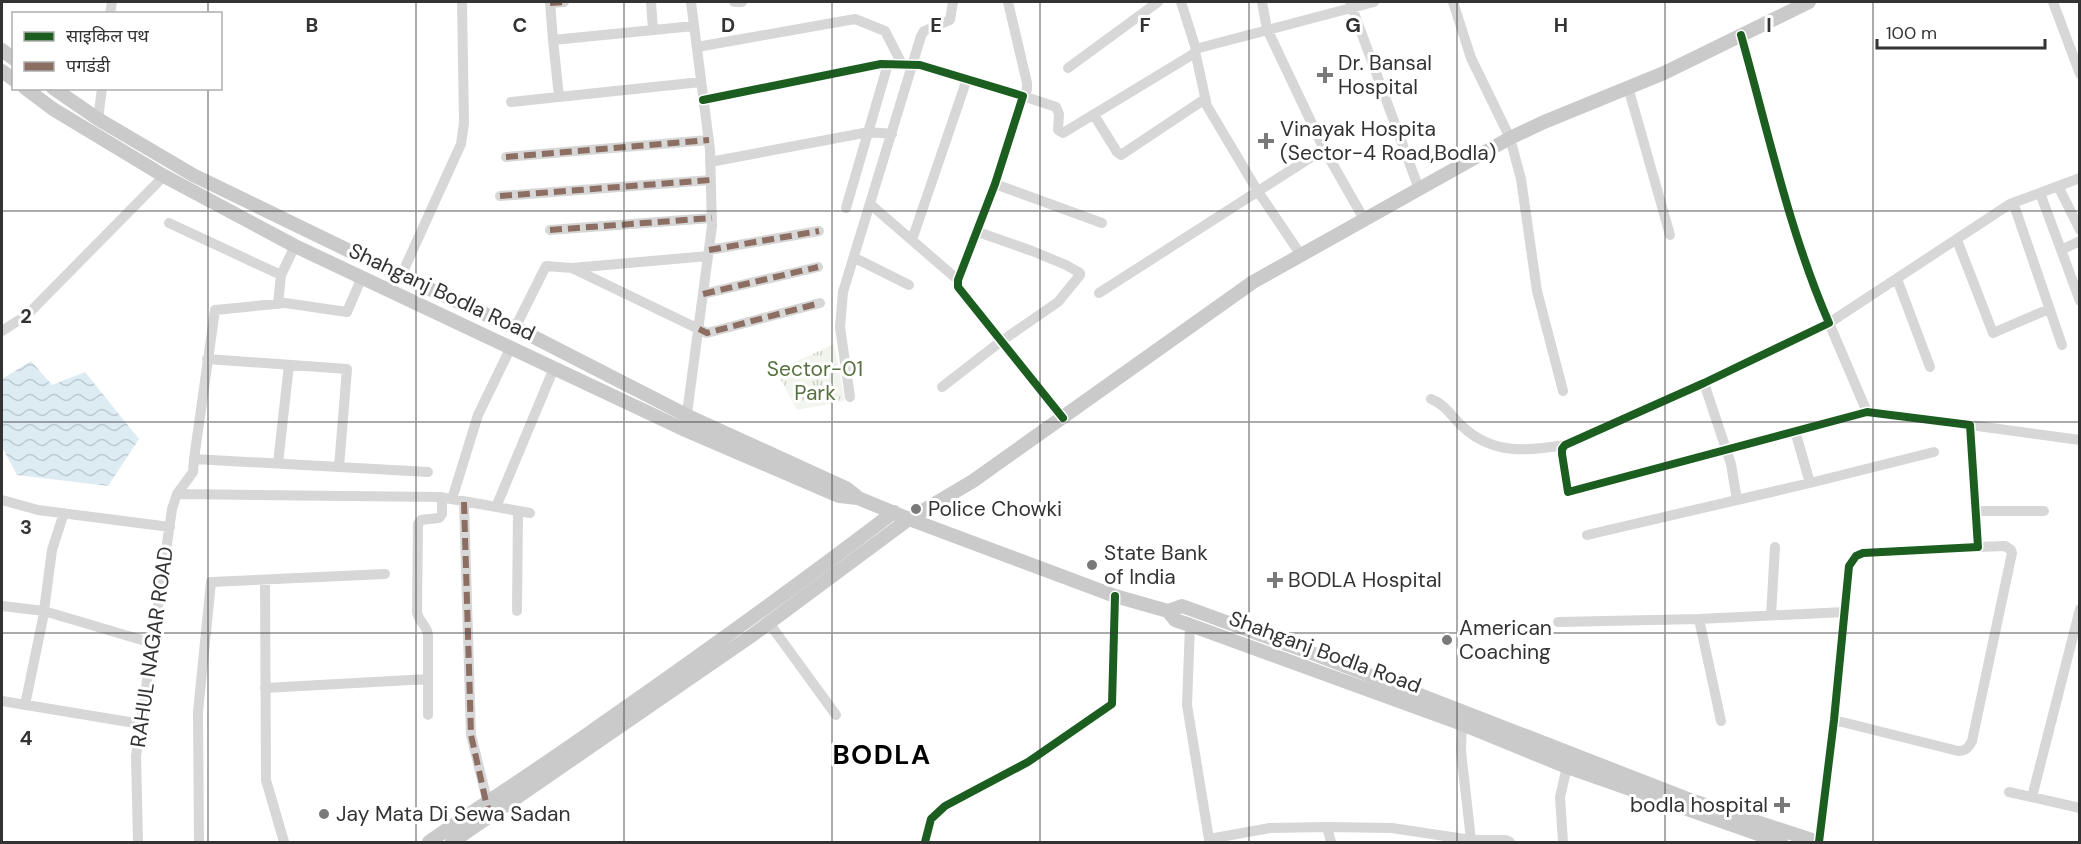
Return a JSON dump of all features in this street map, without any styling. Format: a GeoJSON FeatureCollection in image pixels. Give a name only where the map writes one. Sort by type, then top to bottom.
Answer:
{"type":"FeatureCollection","features":[{"type":"Feature","properties":{"kind":"main road"},"geometry":{"type":"LineString","coordinates":[[452,843],[769,623],[909,519],[973,481],[1253,282],[1510,138],[1664,73],[1809,2]]}},
{"type":"Feature","properties":{"kind":"main road","name":"Shahganj Bodla Road"},"geometry":{"type":"LineString","coordinates":[[28,90],[53,109],[164,176],[295,246],[683,429],[839,496],[858,498],[1116,596],[1168,611],[1175,620],[1461,724],[1567,767],[1780,843]]}},
{"type":"Feature","properties":{"kind":"main road","name":"Shahganj Bodla Road"},"geometry":{"type":"LineString","coordinates":[[56,90],[98,119],[193,175],[401,276],[515,328],[688,416],[846,488],[858,498]]}},
{"type":"Feature","properties":{"kind":"main road"},"geometry":{"type":"LineString","coordinates":[[460,324],[468,306]]}},
{"type":"Feature","properties":{"kind":"main road"},"geometry":{"type":"LineString","coordinates":[[429,843],[760,613],[894,512]]}},
{"type":"Feature","properties":{"kind":"main road"},"geometry":{"type":"LineString","coordinates":[[1168,611],[1182,606],[1194,610],[1317,655],[1693,801],[1802,840],[1819,843]]}},
{"type":"Feature","properties":{"kind":"street"},"geometry":{"type":"LineString","coordinates":[[401,276],[461,144],[464,123],[462,2]]}},
{"type":"Feature","properties":{"kind":"street"},"geometry":{"type":"LineString","coordinates":[[559,97],[550,2],[564,2]]}},
{"type":"Feature","properties":{"kind":"street"},"geometry":{"type":"LineString","coordinates":[[651,2],[653,30]]}},
{"type":"Feature","properties":{"kind":"street"},"geometry":{"type":"LineString","coordinates":[[683,429],[688,416],[712,218],[709,140],[691,2]]}},
{"type":"Feature","properties":{"kind":"street"},"geometry":{"type":"LineString","coordinates":[[734,2],[742,2]]}},
{"type":"Feature","properties":{"kind":"street"},"geometry":{"type":"LineString","coordinates":[[850,397],[841,319],[842,298],[892,134],[908,64],[922,34],[950,20],[952,2]]}},
{"type":"Feature","properties":{"kind":"street"},"geometry":{"type":"LineString","coordinates":[[1008,2],[1027,90],[1023,96],[978,232],[958,280],[958,287],[1063,418]]}},
{"type":"Feature","properties":{"kind":"street"},"geometry":{"type":"LineString","coordinates":[[1068,68],[1158,2]]}},
{"type":"Feature","properties":{"kind":"street"},"geometry":{"type":"LineString","coordinates":[[1181,2],[1196,51],[1204,99],[1257,190],[1301,255]]}},
{"type":"Feature","properties":{"kind":"street"},"geometry":{"type":"LineString","coordinates":[[1262,2],[1267,29],[1324,149],[1364,219]]}},
{"type":"Feature","properties":{"kind":"street"},"geometry":{"type":"LineString","coordinates":[[703,100],[888,64],[908,64],[967,79],[1056,107],[1059,114],[1058,130],[1063,132],[1196,51],[1350,5],[1374,2]]}},
{"type":"Feature","properties":{"kind":"street"},"geometry":{"type":"LineString","coordinates":[[1454,2],[1471,58],[1510,138],[1521,179],[1537,291],[1563,391]]}},
{"type":"Feature","properties":{"kind":"street"},"geometry":{"type":"LineString","coordinates":[[2053,2],[2079,74]]}},
{"type":"Feature","properties":{"kind":"street"},"geometry":{"type":"LineString","coordinates":[[1350,5],[1419,189]]}},
{"type":"Feature","properties":{"kind":"street"},"geometry":{"type":"LineString","coordinates":[[697,47],[855,18],[885,31],[908,64]]}},
{"type":"Feature","properties":{"kind":"street"},"geometry":{"type":"LineString","coordinates":[[553,40],[694,26]]}},
{"type":"Feature","properties":{"kind":"street"},"geometry":{"type":"LineString","coordinates":[[1741,35],[1813,286],[1867,412]]}},
{"type":"Feature","properties":{"kind":"street"},"geometry":{"type":"LineString","coordinates":[[846,208],[888,64]]}},
{"type":"Feature","properties":{"kind":"street"},"geometry":{"type":"LineString","coordinates":[[912,240],[967,79]]}},
{"type":"Feature","properties":{"kind":"street"},"geometry":{"type":"LineString","coordinates":[[511,102],[701,82]]}},
{"type":"Feature","properties":{"kind":"street"},"geometry":{"type":"LineString","coordinates":[[1628,87],[1670,235]]}},
{"type":"Feature","properties":{"kind":"street"},"geometry":{"type":"LineString","coordinates":[[98,119],[102,90]]}},
{"type":"Feature","properties":{"kind":"street"},"geometry":{"type":"LineString","coordinates":[[1094,115],[1121,155],[1204,99]]}},
{"type":"Feature","properties":{"kind":"street"},"geometry":{"type":"LineString","coordinates":[[710,162],[869,132],[892,134]]}},
{"type":"Feature","properties":{"kind":"street"},"geometry":{"type":"LineString","coordinates":[[506,157],[709,140]]}},
{"type":"Feature","properties":{"kind":"street"},"geometry":{"type":"LineString","coordinates":[[1099,293],[1324,149]]}},
{"type":"Feature","properties":{"kind":"street"},"geometry":{"type":"LineString","coordinates":[[2,332],[27,315],[164,176]]}},
{"type":"Feature","properties":{"kind":"street"},"geometry":{"type":"LineString","coordinates":[[1431,399],[1440,403],[1472,434],[1491,446],[1521,451],[1565,446],[1829,323],[2010,204],[2079,178]]}},
{"type":"Feature","properties":{"kind":"street"},"geometry":{"type":"LineString","coordinates":[[500,196],[711,180]]}},
{"type":"Feature","properties":{"kind":"street"},"geometry":{"type":"LineString","coordinates":[[995,184],[1102,223]]}},
{"type":"Feature","properties":{"kind":"street"},"geometry":{"type":"LineString","coordinates":[[2058,186],[2079,230]]}},
{"type":"Feature","properties":{"kind":"street"},"geometry":{"type":"LineString","coordinates":[[2040,193],[2079,301]]}},
{"type":"Feature","properties":{"kind":"street"},"geometry":{"type":"LineString","coordinates":[[870,204],[958,280]]}},
{"type":"Feature","properties":{"kind":"street"},"geometry":{"type":"LineString","coordinates":[[2010,204],[2014,206],[2061,345]]}},
{"type":"Feature","properties":{"kind":"street"},"geometry":{"type":"LineString","coordinates":[[550,230],[712,218]]}},
{"type":"Feature","properties":{"kind":"street"},"geometry":{"type":"LineString","coordinates":[[169,223],[281,275]]}},
{"type":"Feature","properties":{"kind":"street"},"geometry":{"type":"LineString","coordinates":[[515,328],[544,267],[549,265],[572,268],[709,253],[819,231]]}},
{"type":"Feature","properties":{"kind":"street"},"geometry":{"type":"LineString","coordinates":[[942,387],[1000,342],[1058,302],[1079,278],[1080,273],[1066,265],[978,232]]}},
{"type":"Feature","properties":{"kind":"street"},"geometry":{"type":"LineString","coordinates":[[1957,240],[1993,333],[2049,309]]}},
{"type":"Feature","properties":{"kind":"street"},"geometry":{"type":"LineString","coordinates":[[2061,250],[2079,241]]}},
{"type":"Feature","properties":{"kind":"street"},"geometry":{"type":"LineString","coordinates":[[295,246],[281,275],[278,304],[347,312],[362,277]]}},
{"type":"Feature","properties":{"kind":"street"},"geometry":{"type":"LineString","coordinates":[[855,258],[909,285]]}},
{"type":"Feature","properties":{"kind":"street"},"geometry":{"type":"LineString","coordinates":[[704,294],[818,267]]}},
{"type":"Feature","properties":{"kind":"street"},"geometry":{"type":"LineString","coordinates":[[572,268],[708,333],[820,303]]}},
{"type":"Feature","properties":{"kind":"street"},"geometry":{"type":"LineString","coordinates":[[1897,279],[1930,367]]}},
{"type":"Feature","properties":{"kind":"street","name":"RAHUL NAGAR ROAD"},"geometry":{"type":"LineString","coordinates":[[138,843],[136,756],[152,643],[177,494],[193,472],[215,310],[278,304]]}},
{"type":"Feature","properties":{"kind":"street"},"geometry":{"type":"LineString","coordinates":[[428,715],[428,631],[419,620],[417,612],[418,524],[419,520],[441,517],[478,415],[511,347]]}},
{"type":"Feature","properties":{"kind":"street"},"geometry":{"type":"LineString","coordinates":[[207,359],[347,369],[339,467]]}},
{"type":"Feature","properties":{"kind":"street"},"geometry":{"type":"LineString","coordinates":[[278,464],[289,365]]}},
{"type":"Feature","properties":{"kind":"street"},"geometry":{"type":"LineString","coordinates":[[496,507],[554,368]]}},
{"type":"Feature","properties":{"kind":"street"},"geometry":{"type":"LineString","coordinates":[[1704,383],[1734,477],[1737,500]]}},
{"type":"Feature","properties":{"kind":"street"},"geometry":{"type":"LineString","coordinates":[[1565,446],[1562,454],[1568,492],[1867,412],[2079,440]]}},
{"type":"Feature","properties":{"kind":"street"},"geometry":{"type":"LineString","coordinates":[[1970,425],[1978,547]]}},
{"type":"Feature","properties":{"kind":"street"},"geometry":{"type":"LineString","coordinates":[[1795,431],[1810,483]]}},
{"type":"Feature","properties":{"kind":"street"},"geometry":{"type":"LineString","coordinates":[[1587,535],[1934,452]]}},
{"type":"Feature","properties":{"kind":"street"},"geometry":{"type":"LineString","coordinates":[[194,459],[428,472]]}},
{"type":"Feature","properties":{"kind":"street"},"geometry":{"type":"LineString","coordinates":[[177,494],[447,498],[530,513]]}},
{"type":"Feature","properties":{"kind":"street"},"geometry":{"type":"LineString","coordinates":[[2,500],[38,510],[170,527]]}},
{"type":"Feature","properties":{"kind":"street"},"geometry":{"type":"LineString","coordinates":[[464,502],[471,735],[491,815]]}},
{"type":"Feature","properties":{"kind":"street"},"geometry":{"type":"LineString","coordinates":[[517,611],[518,511]]}},
{"type":"Feature","properties":{"kind":"street"},"geometry":{"type":"LineString","coordinates":[[1976,511],[2044,511]]}},
{"type":"Feature","properties":{"kind":"street"},"geometry":{"type":"LineString","coordinates":[[25,705],[44,611],[52,550],[64,513]]}},
{"type":"Feature","properties":{"kind":"street"},"geometry":{"type":"LineString","coordinates":[[1819,843],[1851,560],[1863,553],[2008,546],[2012,554],[1972,741],[1968,748],[1958,751],[1834,720]]}},
{"type":"Feature","properties":{"kind":"street"},"geometry":{"type":"LineString","coordinates":[[1772,615],[1774,547]]}},
{"type":"Feature","properties":{"kind":"street"},"geometry":{"type":"LineString","coordinates":[[200,843],[198,712],[211,582],[385,574]]}},
{"type":"Feature","properties":{"kind":"street"},"geometry":{"type":"LineString","coordinates":[[265,580],[266,780],[284,843]]}},
{"type":"Feature","properties":{"kind":"street"},"geometry":{"type":"LineString","coordinates":[[2,606],[44,611],[152,643]]}},
{"type":"Feature","properties":{"kind":"street"},"geometry":{"type":"LineString","coordinates":[[2032,797],[2079,609]]}},
{"type":"Feature","properties":{"kind":"street"},"geometry":{"type":"LineString","coordinates":[[1558,622],[1699,619],[1845,612]]}},
{"type":"Feature","properties":{"kind":"street"},"geometry":{"type":"LineString","coordinates":[[1699,619],[1722,721]]}},
{"type":"Feature","properties":{"kind":"street"},"geometry":{"type":"LineString","coordinates":[[769,623],[836,715]]}},
{"type":"Feature","properties":{"kind":"street"},"geometry":{"type":"LineString","coordinates":[[1190,625],[1187,705],[1209,839],[1220,840],[1270,828],[1327,827],[1392,828],[1472,840],[1506,840],[1510,843]]}},
{"type":"Feature","properties":{"kind":"street"},"geometry":{"type":"LineString","coordinates":[[265,688],[428,679]]}},
{"type":"Feature","properties":{"kind":"street"},"geometry":{"type":"LineString","coordinates":[[2,701],[141,724]]}},
{"type":"Feature","properties":{"kind":"street"},"geometry":{"type":"LineString","coordinates":[[1461,724],[1461,751],[1472,840]]}},
{"type":"Feature","properties":{"kind":"street"},"geometry":{"type":"LineString","coordinates":[[1563,843],[1560,797],[1567,767]]}},
{"type":"Feature","properties":{"kind":"street"},"geometry":{"type":"LineString","coordinates":[[2009,792],[2079,808]]}},
{"type":"Feature","properties":{"kind":"street"},"geometry":{"type":"LineString","coordinates":[[1327,827],[1331,843]]}},
{"type":"Feature","properties":{"kind":"green space","name":"Sector-01 Park"},"geometry":{"type":"Polygon","coordinates":[[[834,344],[845,401],[797,410],[776,371],[834,344]]]}},
{"type":"Feature","properties":{"kind":"water"},"geometry":{"type":"Polygon","coordinates":[[[31,361],[52,385],[85,372],[139,439],[108,486],[17,475],[2,447],[2,379],[31,361]]]}},
{"type":"Feature","properties":{"kind":"marked path"},"geometry":{"type":"LineString","coordinates":[[550,3],[564,2]]}},
{"type":"Feature","properties":{"kind":"marked path"},"geometry":{"type":"LineString","coordinates":[[506,157],[709,140]]}},
{"type":"Feature","properties":{"kind":"marked path"},"geometry":{"type":"LineString","coordinates":[[500,196],[711,180]]}},
{"type":"Feature","properties":{"kind":"marked path"},"geometry":{"type":"LineString","coordinates":[[550,230],[712,218]]}},
{"type":"Feature","properties":{"kind":"marked path"},"geometry":{"type":"LineString","coordinates":[[709,250],[819,231]]}},
{"type":"Feature","properties":{"kind":"marked path"},"geometry":{"type":"LineString","coordinates":[[703,294],[818,267]]}},
{"type":"Feature","properties":{"kind":"marked path"},"geometry":{"type":"LineString","coordinates":[[699,329],[707,333],[820,303]]}},
{"type":"Feature","properties":{"kind":"marked path"},"geometry":{"type":"LineString","coordinates":[[464,502],[471,735],[491,815]]}},
{"type":"Feature","properties":{"kind":"cycle path"},"geometry":{"type":"LineString","coordinates":[[1741,35],[1791,217],[1829,323],[1704,383],[1565,445],[1562,454],[1568,492],[1867,412],[1970,425],[1978,547],[1863,553],[1856,556],[1849,566],[1819,842]]}},
{"type":"Feature","properties":{"kind":"cycle path"},"geometry":{"type":"LineString","coordinates":[[703,100],[881,64],[920,65],[1023,96],[995,184],[958,280],[958,287],[1063,418]]}},
{"type":"Feature","properties":{"kind":"cycle path"},"geometry":{"type":"LineString","coordinates":[[925,842],[931,819],[945,806],[1028,762],[1112,704],[1115,596]]}},
{"type":"Feature","properties":{"kind":"place","name":"Dr. Bansal Hospital"},"geometry":{"type":"Point","coordinates":[1325,75]}},
{"type":"Feature","properties":{"kind":"place","name":"Vinayak Hospita (Sector-4 Road,Bodla)"},"geometry":{"type":"Point","coordinates":[1266,141]}},
{"type":"Feature","properties":{"kind":"place","name":"Police Chowki"},"geometry":{"type":"Point","coordinates":[916,509]}},
{"type":"Feature","properties":{"kind":"place","name":"State Bank of India"},"geometry":{"type":"Point","coordinates":[1092,565]}},
{"type":"Feature","properties":{"kind":"place","name":"BODLA Hospital"},"geometry":{"type":"Point","coordinates":[1275,580]}},
{"type":"Feature","properties":{"kind":"place","name":"American Coaching"},"geometry":{"type":"Point","coordinates":[1447,640]}},
{"type":"Feature","properties":{"kind":"place","name":"bodla hospital"},"geometry":{"type":"Point","coordinates":[1782,805]}},
{"type":"Feature","properties":{"kind":"place","name":"Jay Mata Di Sewa Sadan"},"geometry":{"type":"Point","coordinates":[324,814]}},
{"type":"Feature","properties":{"kind":"district","name":"BODLA"},"geometry":{"type":"Point","coordinates":[882,755]}}]}
